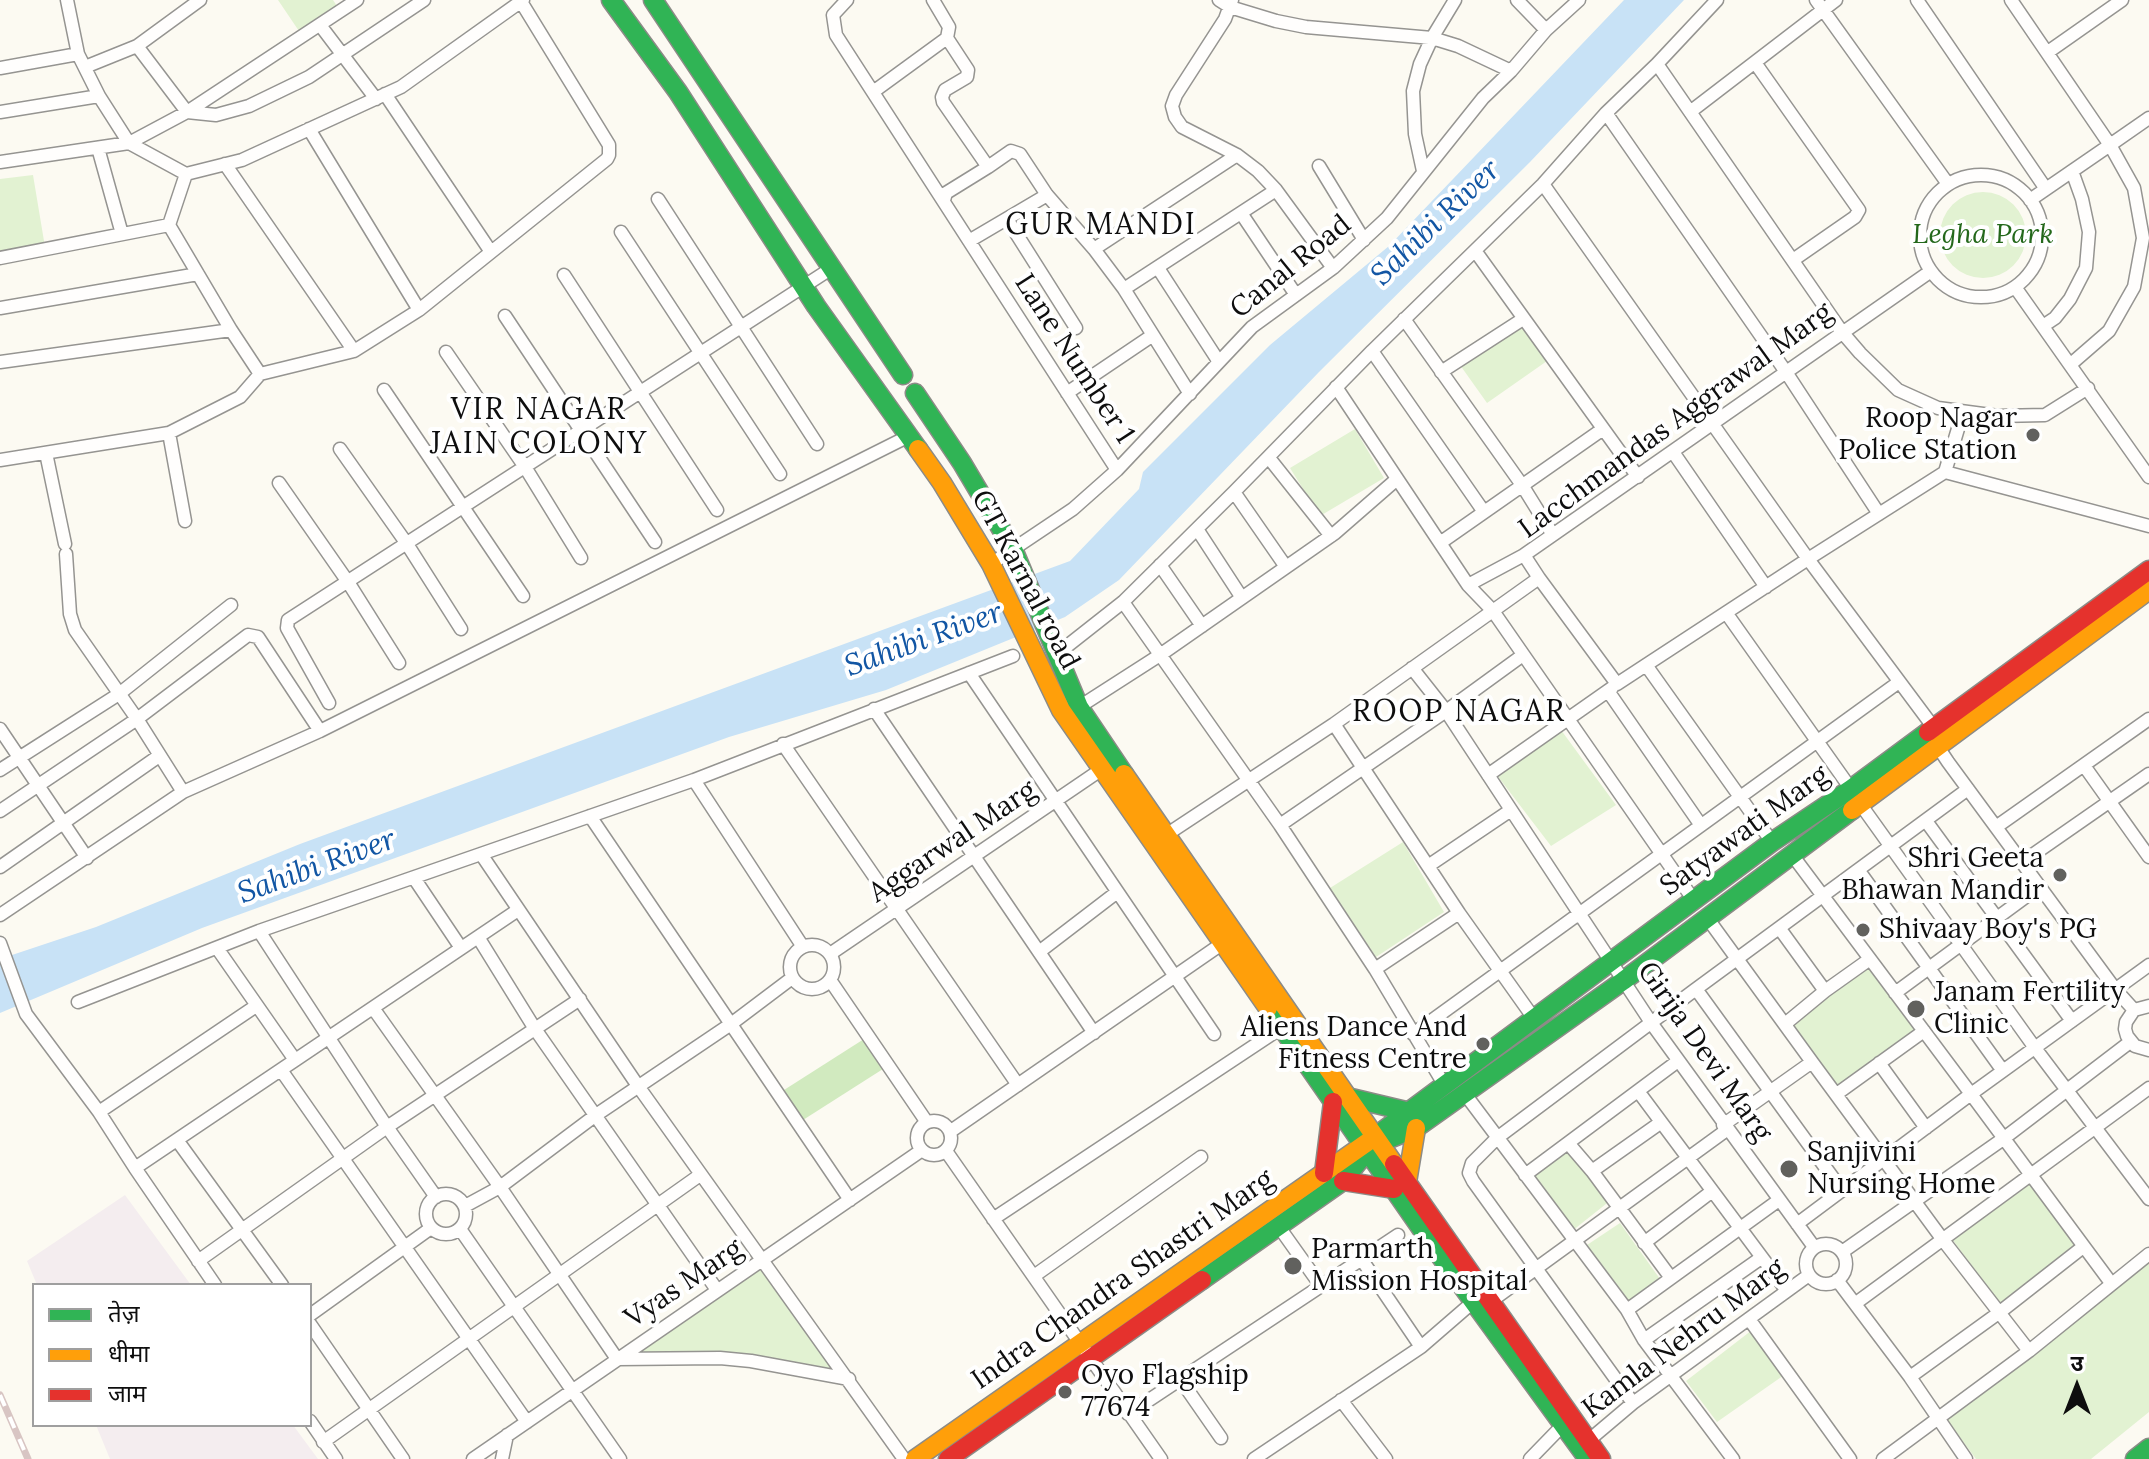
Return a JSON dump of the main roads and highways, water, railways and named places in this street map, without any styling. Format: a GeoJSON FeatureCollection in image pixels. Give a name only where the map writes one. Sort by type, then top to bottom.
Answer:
{"type":"FeatureCollection","features":[{"type":"Feature","properties":{"kind":"main road","name":"GT Karnal road"},"geometry":{"type":"LineString","coordinates":[[611,0],[678,92],[804,287],[938,479],[991,564],[1061,710],[1281,1028],[1340,1100]]}},
{"type":"Feature","properties":{"kind":"main road"},"geometry":{"type":"LineString","coordinates":[[653,0],[903,375]]}},
{"type":"Feature","properties":{"kind":"main road","name":"GT Karnal road"},"geometry":{"type":"LineString","coordinates":[[915,393],[962,463],[1013,549],[1079,707],[1340,1100],[1482,1302]]}},
{"type":"Feature","properties":{"kind":"main road","name":"Satyawati Marg"},"geometry":{"type":"LineString","coordinates":[[1413,1120],[1445,1086],[1772,842],[1851,789],[2149,570]]}},
{"type":"Feature","properties":{"kind":"main road","name":"Satyawati Marg"},"geometry":{"type":"LineString","coordinates":[[1371,1144],[1465,1094],[1708,919],[2149,590]]}},
{"type":"Feature","properties":{"kind":"main road"},"geometry":{"type":"LineString","coordinates":[[1324,1173],[1340,1100],[1413,1120],[1400,1186],[1343,1181]]}},
{"type":"Feature","properties":{"kind":"main road","name":"Indra Chandra Shastri Marg"},"geometry":{"type":"LineString","coordinates":[[948,1459],[1324,1173],[1371,1144]]}},
{"type":"Feature","properties":{"kind":"main road","name":"Indra Chandra Shastri Marg"},"geometry":{"type":"LineString","coordinates":[[915,1459],[1279,1227],[1343,1181],[1371,1144]]}},
{"type":"Feature","properties":{"kind":"main road"},"geometry":{"type":"LineString","coordinates":[[1482,1302],[1562,1426],[1601,1459]]}},
{"type":"Feature","properties":{"kind":"main road"},"geometry":{"type":"LineString","coordinates":[[1482,1302],[1588,1450]]}},
{"type":"Feature","properties":{"kind":"main road"},"geometry":{"type":"LineString","coordinates":[[2135,1459],[2149,1448]]}},
{"type":"Feature","properties":{"kind":"water","name":"Sahibi River"},"geometry":{"type":"Polygon","coordinates":[[[1624,0],[1684,0],[1530,162],[1319,372],[1119,580],[1065,617],[886,690],[729,737],[202,928],[0,1013],[0,959],[96,927],[300,844],[1070,561],[1139,489],[1143,472],[1270,345],[1389,246],[1624,0]]]}},
{"type":"Feature","properties":{"kind":"railway"},"geometry":{"type":"LineString","coordinates":[[0,1395],[28,1459]]}},
{"type":"Feature","properties":{"kind":"place","name":"Roop Nagar Police Station"},"geometry":{"type":"Point","coordinates":[2033,435]}},
{"type":"Feature","properties":{"kind":"place","name":"Shri Geeta Bhawan Mandir"},"geometry":{"type":"Point","coordinates":[2060,875]}},
{"type":"Feature","properties":{"kind":"place","name":"Shivaay Boy's PG"},"geometry":{"type":"Point","coordinates":[1863,930]}},
{"type":"Feature","properties":{"kind":"place","name":"Janam Fertility Clinic"},"geometry":{"type":"Point","coordinates":[1916,1009]}},
{"type":"Feature","properties":{"kind":"place","name":"Aliens Dance And Fitness Centre"},"geometry":{"type":"Point","coordinates":[1483,1044]}},
{"type":"Feature","properties":{"kind":"place","name":"Sanjivini Nursing Home"},"geometry":{"type":"Point","coordinates":[1789,1169]}},
{"type":"Feature","properties":{"kind":"place","name":"Parmarth Mission Hospital"},"geometry":{"type":"Point","coordinates":[1293,1266]}},
{"type":"Feature","properties":{"kind":"place","name":"Oyo Flagship 77674"},"geometry":{"type":"Point","coordinates":[1065,1392]}},
{"type":"Feature","properties":{"kind":"district","name":"GUR MANDI"},"geometry":{"type":"Point","coordinates":[1101,225]}},
{"type":"Feature","properties":{"kind":"district","name":"VIR NAGAR JAIN COLONY"},"geometry":{"type":"Point","coordinates":[539,427]}},
{"type":"Feature","properties":{"kind":"district","name":"ROOP NAGAR"},"geometry":{"type":"Point","coordinates":[1459,712]}},
{"type":"Feature","properties":{"kind":"park label","name":"Legha Park"},"geometry":{"type":"Point","coordinates":[1983,235]}}]}
